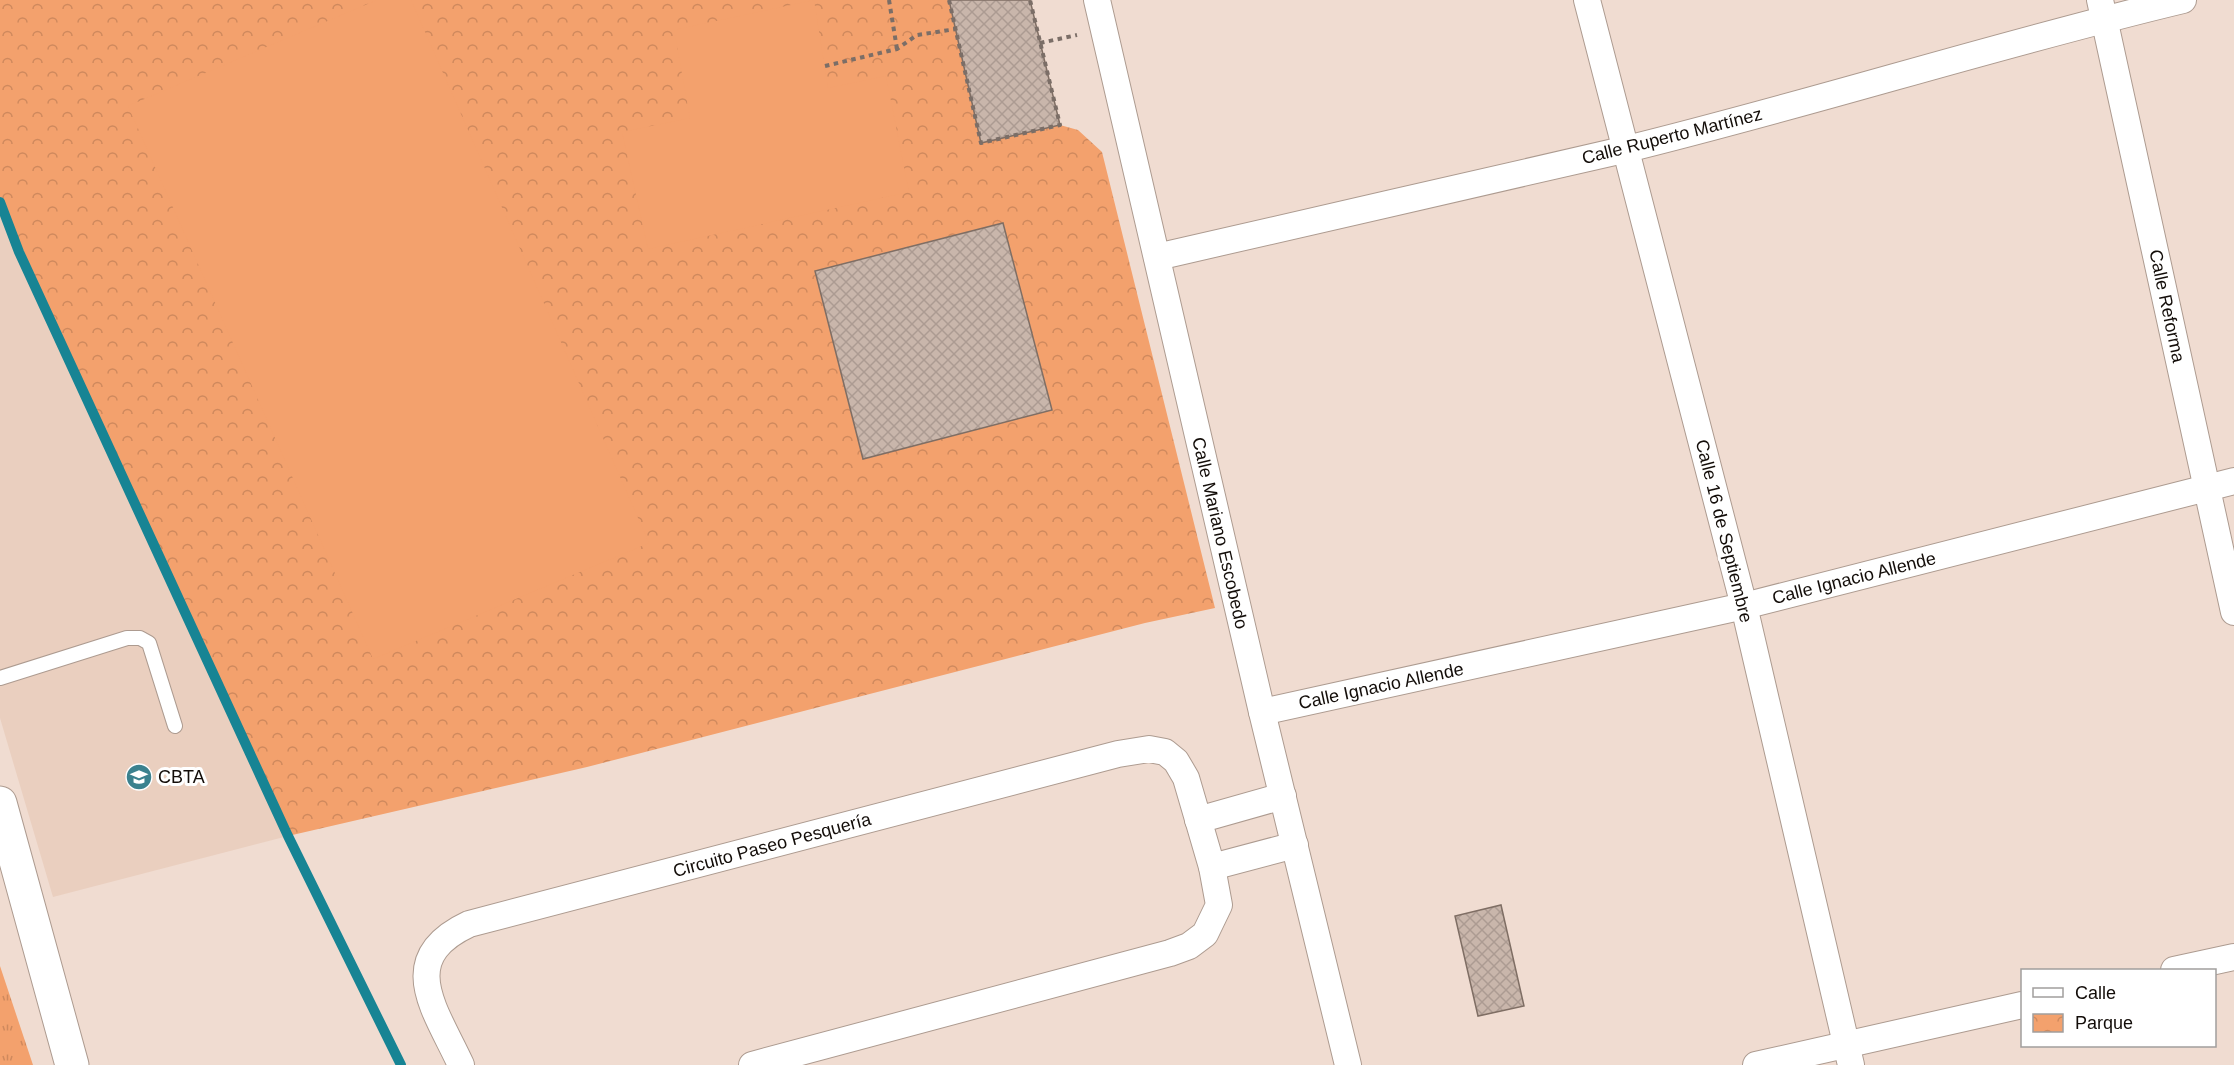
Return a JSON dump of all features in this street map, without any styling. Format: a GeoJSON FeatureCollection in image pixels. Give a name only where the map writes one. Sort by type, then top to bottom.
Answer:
{"type":"FeatureCollection","features":[{"type":"Feature","properties":{"kind":"street","name":"Calle Mariano Escobedo"},"geometry":{"type":"LineString","coordinates":[[1097,0],[1262,712],[1348,1065]]}},
{"type":"Feature","properties":{"kind":"street","name":"Calle 16 de Septiembre"},"geometry":{"type":"LineString","coordinates":[[1587,0],[1744,606],[1849,1055]]}},
{"type":"Feature","properties":{"kind":"street","name":"Calle Ruperto Martínez"},"geometry":{"type":"LineString","coordinates":[[1157,257],[1624,149],[1840,93],[2102,10],[2183,0]]}},
{"type":"Feature","properties":{"kind":"street","name":"Calle Reforma"},"geometry":{"type":"LineString","coordinates":[[2102,10],[2234,612]]}},
{"type":"Feature","properties":{"kind":"street","name":"Calle Ignacio Allende"},"geometry":{"type":"LineString","coordinates":[[1262,712],[1744,606],[2234,481]]}},
{"type":"Feature","properties":{"kind":"street","name":"Circuito Paseo Pesquería"},"geometry":{"type":"LineString","coordinates":[[461,1065],[431,999],[425,973],[429,957],[439,942],[469,924],[1134,750],[1149,749],[1165,752],[1176,761],[1186,778],[1212,867],[1219,905],[1205,934],[1189,946],[752,1065]]}},
{"type":"Feature","properties":{"kind":"street"},"geometry":{"type":"LineString","coordinates":[[1198,820],[1283,796]]}},
{"type":"Feature","properties":{"kind":"street"},"geometry":{"type":"LineString","coordinates":[[0,803],[72,1065]]}},
{"type":"Feature","properties":{"kind":"street"},"geometry":{"type":"LineString","coordinates":[[1212,867],[1295,845]]}},
{"type":"Feature","properties":{"kind":"street"},"geometry":{"type":"LineString","coordinates":[[2179,969],[2234,957]]}},
{"type":"Feature","properties":{"kind":"street"},"geometry":{"type":"LineString","coordinates":[[1756,1065],[1849,1055],[2021,1005]]}},
{"type":"Feature","properties":{"kind":"lane"},"geometry":{"type":"LineString","coordinates":[[0,678],[128,638],[140,638],[149,643],[175,726]]}},
{"type":"Feature","properties":{"kind":"path"},"geometry":{"type":"LineString","coordinates":[[888,0],[897,49]]}},
{"type":"Feature","properties":{"kind":"path"},"geometry":{"type":"LineString","coordinates":[[949,0],[981,142],[1060,125],[1030,0]]}},
{"type":"Feature","properties":{"kind":"path"},"geometry":{"type":"LineString","coordinates":[[825,66],[897,49],[917,35],[956,29]]}},
{"type":"Feature","properties":{"kind":"shaded area"},"geometry":{"type":"Polygon","coordinates":[[[0,210],[175,600],[288,836],[53,897],[0,718],[0,210]]]}},
{"type":"Feature","properties":{"kind":"green space"},"geometry":{"type":"Polygon","coordinates":[[[0,0],[1030,0],[1060,125],[1078,130],[1102,152],[1215,608],[1145,623],[587,767],[288,836],[0,209],[0,0]]]}},
{"type":"Feature","properties":{"kind":"green space"},"geometry":{"type":"Polygon","coordinates":[[[377,0],[411,0],[649,543],[373,659],[128,106],[377,0]]]}},
{"type":"Feature","properties":{"kind":"green space"},"geometry":{"type":"Polygon","coordinates":[[[814,0],[828,88],[886,76],[909,192],[648,249],[622,132],[690,118],[674,30],[814,0]]]}},
{"type":"Feature","properties":{"kind":"green space"},"geometry":{"type":"Polygon","coordinates":[[[0,966],[33,1065],[0,1065],[0,966]]]}},
{"type":"Feature","properties":{"kind":"building"},"geometry":{"type":"Polygon","coordinates":[[[949,0],[1030,0],[1060,125],[981,143],[949,0]]]}},
{"type":"Feature","properties":{"kind":"building"},"geometry":{"type":"Polygon","coordinates":[[[1003,223],[1052,410],[863,459],[815,271],[1003,223]]]}},
{"type":"Feature","properties":{"kind":"building"},"geometry":{"type":"Polygon","coordinates":[[[1501,905],[1524,1006],[1478,1016],[1455,916],[1501,905]]]}},
{"type":"Feature","properties":{"kind":"waterway"},"geometry":{"type":"LineString","coordinates":[[0,202],[19,252],[288,836],[401,1065]]}},
{"type":"Feature","properties":{"kind":"place","name":"CBTA"},"geometry":{"type":"Point","coordinates":[139,777]}}]}
